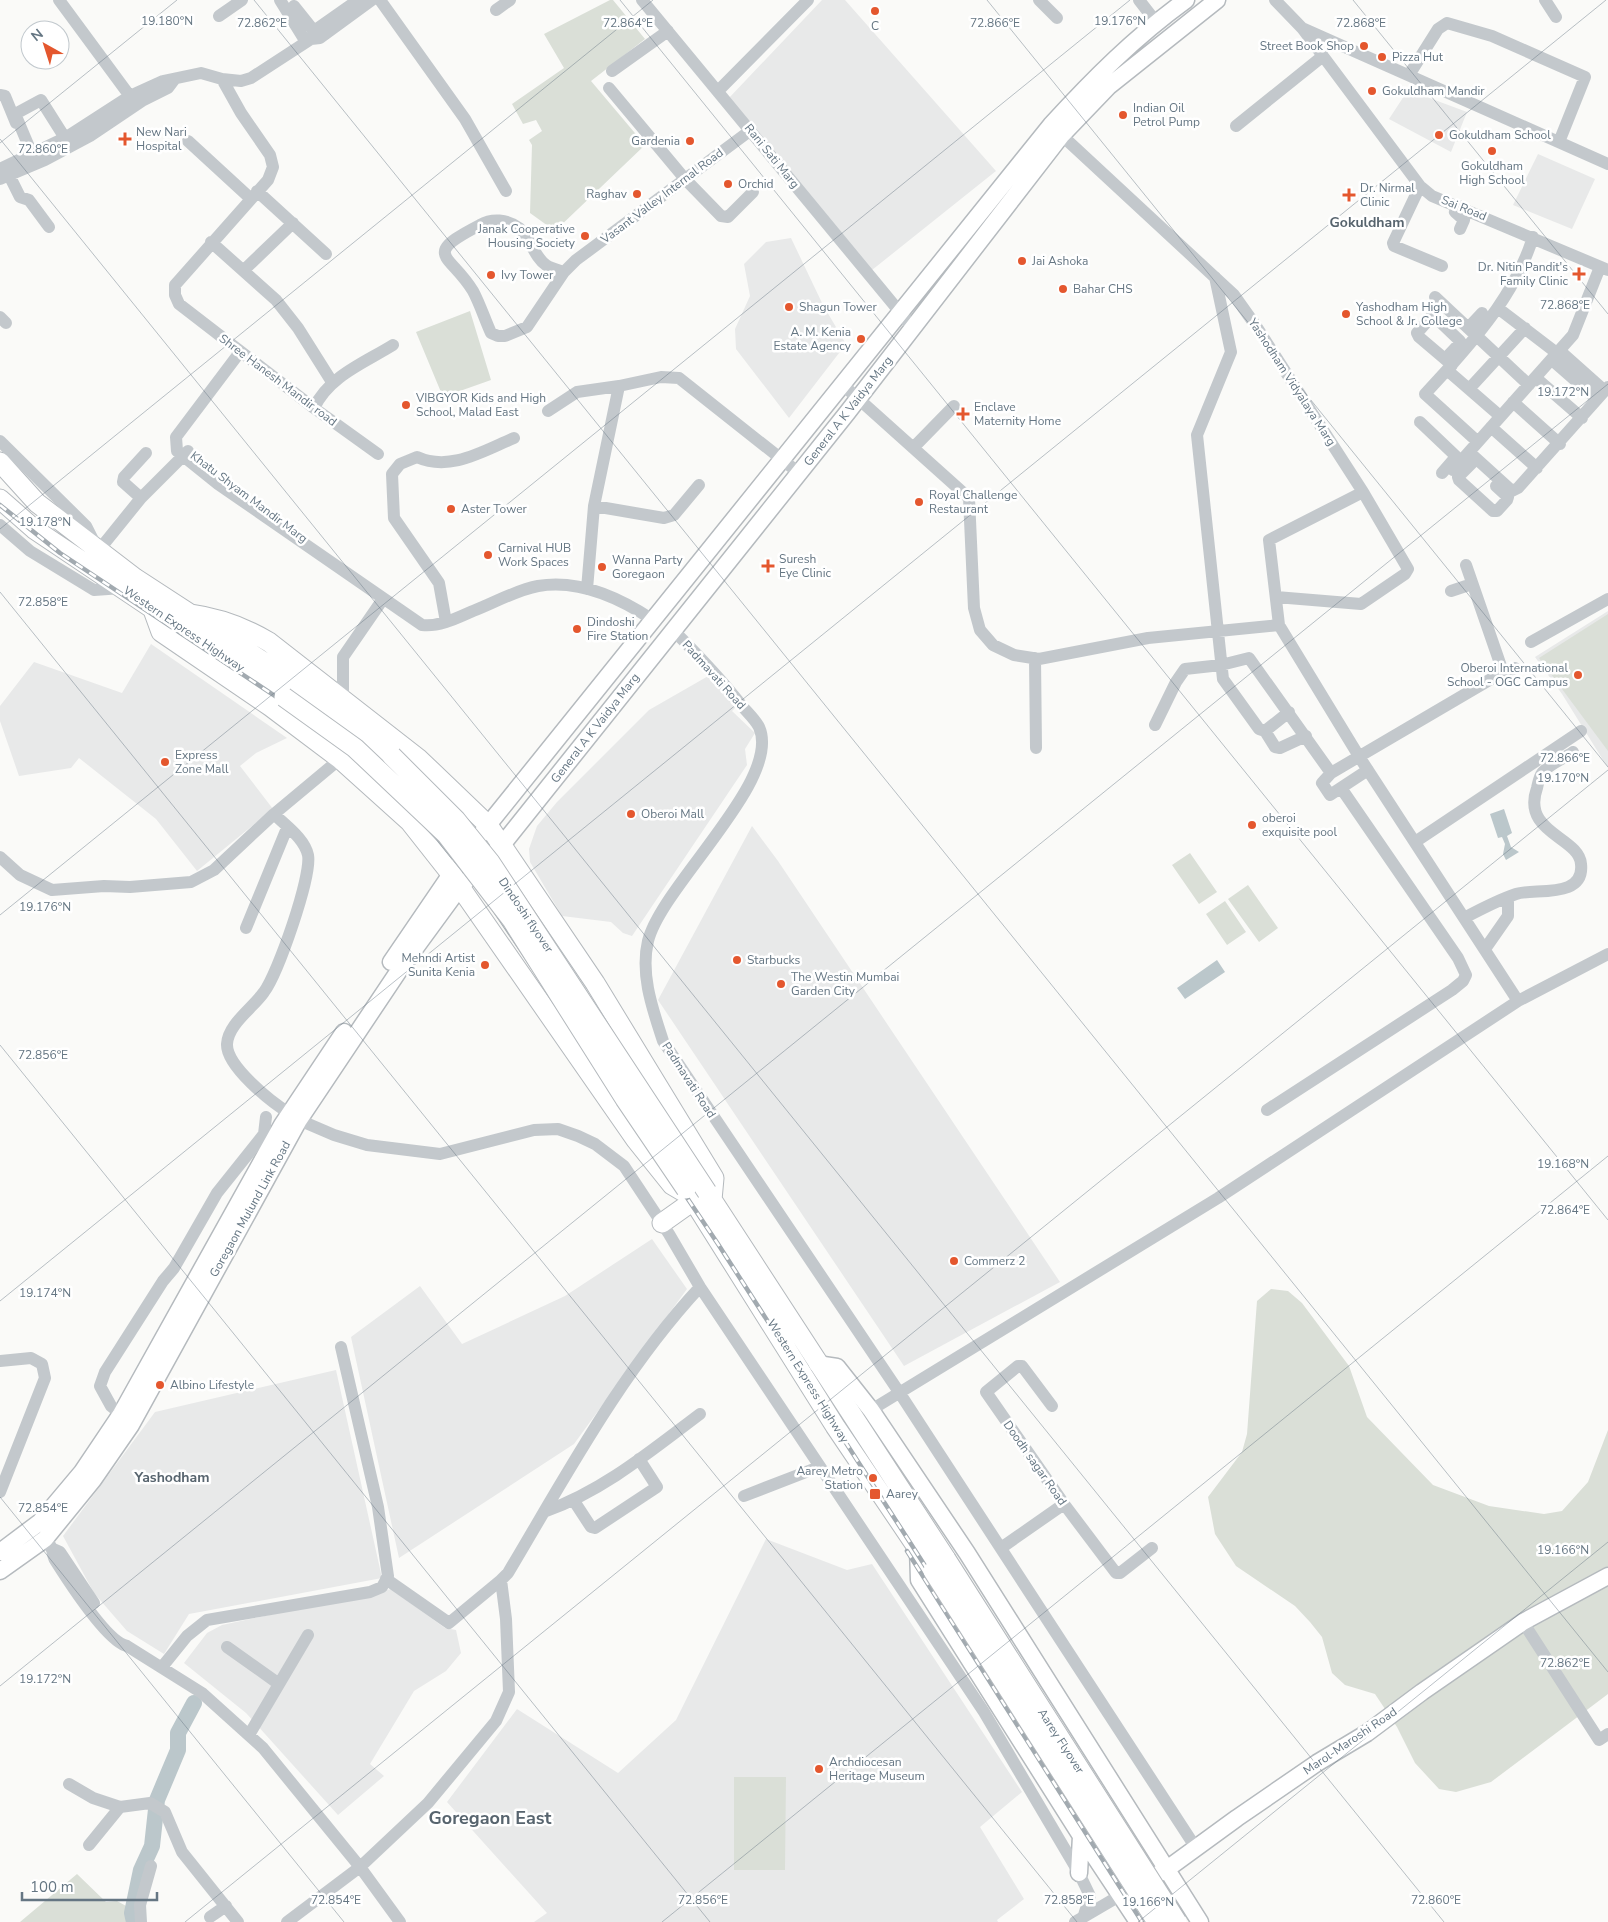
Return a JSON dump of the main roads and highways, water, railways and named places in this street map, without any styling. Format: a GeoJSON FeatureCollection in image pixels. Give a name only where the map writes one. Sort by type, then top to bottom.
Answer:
{"type":"FeatureCollection","features":[{"type":"Feature","properties":{"kind":"highway"},"geometry":{"type":"LineString","coordinates":[[0,462],[37,503],[95,547],[128,583]]}},
{"type":"Feature","properties":{"kind":"highway","name":"Western Express Highway"},"geometry":{"type":"LineString","coordinates":[[0,500],[34,529],[83,562],[190,614],[289,690]]}},
{"type":"Feature","properties":{"kind":"highway","name":"Western Express Highway"},"geometry":{"type":"LineString","coordinates":[[128,583],[153,610],[289,690]]}},
{"type":"Feature","properties":{"kind":"highway"},"geometry":{"type":"LineString","coordinates":[[153,610],[161,632],[271,707],[340,759],[410,822],[455,881],[636,1140],[672,1185],[697,1195]]}},
{"type":"Feature","properties":{"kind":"highway"},"geometry":{"type":"LineString","coordinates":[[190,614],[246,628],[269,642],[419,759],[488,825],[573,950],[714,1178],[697,1195],[662,1223]]}},
{"type":"Feature","properties":{"kind":"highway","name":"Dindoshi flyover"},"geometry":{"type":"LineString","coordinates":[[289,690],[392,756],[462,827],[509,890],[697,1195]]}},
{"type":"Feature","properties":{"kind":"highway"},"geometry":{"type":"LineString","coordinates":[[525,982],[573,950]]}},
{"type":"Feature","properties":{"kind":"highway","name":"Western Express Highway"},"geometry":{"type":"LineString","coordinates":[[697,1195],[817,1364],[939,1565]]}},
{"type":"Feature","properties":{"kind":"highway","name":"Western Express Highway"},"geometry":{"type":"LineString","coordinates":[[697,1195],[835,1426],[918,1547],[939,1565]]}},
{"type":"Feature","properties":{"kind":"highway","name":"Aarey Flyover"},"geometry":{"type":"LineString","coordinates":[[939,1565],[1158,1922]]}},
{"type":"Feature","properties":{"kind":"highway","name":"Aarey Flyover"},"geometry":{"type":"LineString","coordinates":[[939,1565],[1177,1922]]}},
{"type":"Feature","properties":{"kind":"main road","name":"General A K Vaidya Marg"},"geometry":{"type":"LineString","coordinates":[[502,845],[913,328],[1096,75],[1156,22],[1186,0]]}},
{"type":"Feature","properties":{"kind":"main road","name":"General A K Vaidya Marg"},"geometry":{"type":"LineString","coordinates":[[455,881],[488,825],[900,315],[1056,130],[1217,0]]}},
{"type":"Feature","properties":{"kind":"main road","name":"Goregaon Mulund Link Road"},"geometry":{"type":"LineString","coordinates":[[0,1571],[48,1543],[93,1480],[131,1424],[144,1386],[294,1116],[400,968],[455,881],[502,845]]}},
{"type":"Feature","properties":{"kind":"main road"},"geometry":{"type":"LineString","coordinates":[[817,1364],[837,1367],[871,1410],[968,1553],[1200,1922]]}},
{"type":"Feature","properties":{"kind":"main road","name":"Goregaon Mulund Link Road"},"geometry":{"type":"LineString","coordinates":[[0,1552],[35,1526],[82,1472],[121,1414],[144,1386]]}},
{"type":"Feature","properties":{"kind":"main road"},"geometry":{"type":"LineString","coordinates":[[918,1547],[919,1580],[1081,1836],[1138,1922]]}},
{"type":"Feature","properties":{"kind":"main road","name":"Marol-Maroshi Road"},"geometry":{"type":"LineString","coordinates":[[1121,1895],[1167,1869],[1318,1763],[1368,1732],[1422,1692],[1524,1622],[1608,1576]]}},
{"type":"Feature","properties":{"kind":"main road"},"geometry":{"type":"LineString","coordinates":[[1079,1872],[1081,1836]]}},
{"type":"Feature","properties":{"kind":"waterway"},"geometry":{"type":"LineString","coordinates":[[134,1922],[132,1913],[141,1870],[152,1846],[157,1800],[178,1750],[178,1733],[194,1703]]}},
{"type":"Feature","properties":{"kind":"railway"},"geometry":{"type":"LineString","coordinates":[[0,505],[60,553],[293,708],[346,746],[396,794],[439,840],[487,899],[718,1244],[1104,1844],[1151,1922]]}},
{"type":"Feature","properties":{"kind":"railway"},"geometry":{"type":"LineString","coordinates":[[907,1551],[1142,1922]]}},
{"type":"Feature","properties":{"kind":"place","name":"C"},"geometry":{"type":"Point","coordinates":[875,11]}},
{"type":"Feature","properties":{"kind":"place","name":"Street Book Shop"},"geometry":{"type":"Point","coordinates":[1364,46]}},
{"type":"Feature","properties":{"kind":"place","name":"Pizza Hut"},"geometry":{"type":"Point","coordinates":[1382,57]}},
{"type":"Feature","properties":{"kind":"place","name":"Gokuldham Mandir"},"geometry":{"type":"Point","coordinates":[1372,91]}},
{"type":"Feature","properties":{"kind":"place","name":"Indian Oil Petrol Pump"},"geometry":{"type":"Point","coordinates":[1123,115]}},
{"type":"Feature","properties":{"kind":"place","name":"Gokuldham School"},"geometry":{"type":"Point","coordinates":[1439,135]}},
{"type":"Feature","properties":{"kind":"place","name":"New Nari Hospital"},"geometry":{"type":"Point","coordinates":[125,139]}},
{"type":"Feature","properties":{"kind":"place","name":"Gardenia"},"geometry":{"type":"Point","coordinates":[690,141]}},
{"type":"Feature","properties":{"kind":"place","name":"Gokuldham High School"},"geometry":{"type":"Point","coordinates":[1492,151]}},
{"type":"Feature","properties":{"kind":"place","name":"Orchid"},"geometry":{"type":"Point","coordinates":[728,184]}},
{"type":"Feature","properties":{"kind":"place","name":"Raghav"},"geometry":{"type":"Point","coordinates":[637,194]}},
{"type":"Feature","properties":{"kind":"place","name":"Dr. Nirmal Clinic"},"geometry":{"type":"Point","coordinates":[1349,195]}},
{"type":"Feature","properties":{"kind":"place","name":"Janak Cooperative Housing Society"},"geometry":{"type":"Point","coordinates":[585,236]}},
{"type":"Feature","properties":{"kind":"place","name":"Jai Ashoka"},"geometry":{"type":"Point","coordinates":[1022,261]}},
{"type":"Feature","properties":{"kind":"place","name":"Dr. Nitin Pandit's Family Clinic"},"geometry":{"type":"Point","coordinates":[1579,274]}},
{"type":"Feature","properties":{"kind":"place","name":"Ivy Tower"},"geometry":{"type":"Point","coordinates":[491,275]}},
{"type":"Feature","properties":{"kind":"place","name":"Bahar CHS"},"geometry":{"type":"Point","coordinates":[1063,289]}},
{"type":"Feature","properties":{"kind":"place","name":"Shagun Tower"},"geometry":{"type":"Point","coordinates":[789,307]}},
{"type":"Feature","properties":{"kind":"place","name":"Yashodham High School & Jr. College"},"geometry":{"type":"Point","coordinates":[1346,314]}},
{"type":"Feature","properties":{"kind":"place","name":"A. M. Kenia Estate Agency"},"geometry":{"type":"Point","coordinates":[861,339]}},
{"type":"Feature","properties":{"kind":"place","name":"VIBGYOR Kids and High School, Malad East"},"geometry":{"type":"Point","coordinates":[406,405]}},
{"type":"Feature","properties":{"kind":"place","name":"Enclave Maternity Home"},"geometry":{"type":"Point","coordinates":[963,414]}},
{"type":"Feature","properties":{"kind":"place","name":"Royal Challenge Restaurant"},"geometry":{"type":"Point","coordinates":[919,502]}},
{"type":"Feature","properties":{"kind":"place","name":"Aster Tower"},"geometry":{"type":"Point","coordinates":[451,509]}},
{"type":"Feature","properties":{"kind":"place","name":"Carnival HUB Work Spaces"},"geometry":{"type":"Point","coordinates":[488,555]}},
{"type":"Feature","properties":{"kind":"place","name":"Suresh Eye Clinic"},"geometry":{"type":"Point","coordinates":[768,566]}},
{"type":"Feature","properties":{"kind":"place","name":"Wanna Party Goregaon"},"geometry":{"type":"Point","coordinates":[602,567]}},
{"type":"Feature","properties":{"kind":"place","name":"Dindoshi Fire Station"},"geometry":{"type":"Point","coordinates":[577,629]}},
{"type":"Feature","properties":{"kind":"place","name":"Oberoi International School - OGC Campus"},"geometry":{"type":"Point","coordinates":[1578,675]}},
{"type":"Feature","properties":{"kind":"place","name":"Express Zone Mall"},"geometry":{"type":"Point","coordinates":[165,762]}},
{"type":"Feature","properties":{"kind":"place","name":"Oberoi Mall"},"geometry":{"type":"Point","coordinates":[631,814]}},
{"type":"Feature","properties":{"kind":"place","name":"oberoi exquisite pool"},"geometry":{"type":"Point","coordinates":[1252,825]}},
{"type":"Feature","properties":{"kind":"place","name":"Starbucks"},"geometry":{"type":"Point","coordinates":[737,960]}},
{"type":"Feature","properties":{"kind":"place","name":"Mehndi Artist Sunita Kenia"},"geometry":{"type":"Point","coordinates":[485,965]}},
{"type":"Feature","properties":{"kind":"place","name":"The Westin Mumbai Garden City"},"geometry":{"type":"Point","coordinates":[781,984]}},
{"type":"Feature","properties":{"kind":"place","name":"Commerz 2"},"geometry":{"type":"Point","coordinates":[954,1261]}},
{"type":"Feature","properties":{"kind":"place","name":"Albino Lifestyle"},"geometry":{"type":"Point","coordinates":[160,1385]}},
{"type":"Feature","properties":{"kind":"place","name":"Aarey Metro Station"},"geometry":{"type":"Point","coordinates":[873,1478]}},
{"type":"Feature","properties":{"kind":"place","name":"Aarey"},"geometry":{"type":"Point","coordinates":[875,1494]}},
{"type":"Feature","properties":{"kind":"place","name":"Archdiocesan Heritage Museum"},"geometry":{"type":"Point","coordinates":[819,1769]}},
{"type":"Feature","properties":{"kind":"district","name":"Gokuldham"},"geometry":{"type":"Point","coordinates":[1367,222]}},
{"type":"Feature","properties":{"kind":"district","name":"Yashodham"},"geometry":{"type":"Point","coordinates":[172,1477]}},
{"type":"Feature","properties":{"kind":"district","name":"Goregaon East"},"geometry":{"type":"Point","coordinates":[490,1818]}}]}
